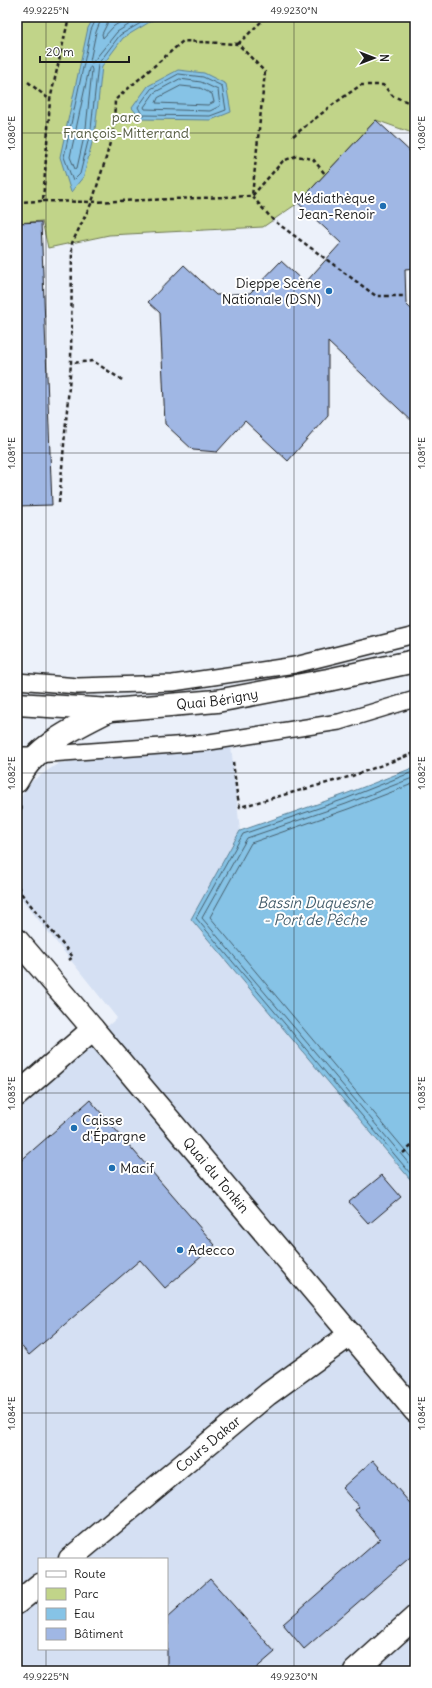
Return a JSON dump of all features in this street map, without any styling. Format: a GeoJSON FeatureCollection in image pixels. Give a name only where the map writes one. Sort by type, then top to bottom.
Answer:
{"type":"FeatureCollection","features":[{"type":"Feature","properties":{"kind":"street","name":"Quai Bérigny"},"geometry":{"type":"LineString","coordinates":[[17,704],[111,710],[217,701],[328,680],[415,661]]}},
{"type":"Feature","properties":{"kind":"street"},"geometry":{"type":"LineString","coordinates":[[17,781],[27,755],[111,710]]}},
{"type":"Feature","properties":{"kind":"street","name":"Quai du Tonkin"},"geometry":{"type":"LineString","coordinates":[[17,940],[415,1411]]}},
{"type":"Feature","properties":{"kind":"street"},"geometry":{"type":"LineString","coordinates":[[17,1095],[93,1029]]}},
{"type":"Feature","properties":{"kind":"street","name":"Cours Dakar"},"geometry":{"type":"LineString","coordinates":[[71,1558],[268,1394],[351,1334]]}},
{"type":"Feature","properties":{"kind":"street"},"geometry":{"type":"LineString","coordinates":[[17,1603],[38,1585]]}},
{"type":"Feature","properties":{"kind":"street"},"geometry":{"type":"LineString","coordinates":[[355,1671],[415,1617]]}},
{"type":"Feature","properties":{"kind":"lane"},"geometry":{"type":"LineString","coordinates":[[17,680],[78,686],[173,683],[295,664],[415,635]]}},
{"type":"Feature","properties":{"kind":"lane"},"geometry":{"type":"LineString","coordinates":[[27,755],[211,742],[339,722],[415,699]]}},
{"type":"Feature","properties":{"kind":"path"},"geometry":{"type":"LineString","coordinates":[[238,44],[266,17]]}},
{"type":"Feature","properties":{"kind":"path"},"geometry":{"type":"LineString","coordinates":[[43,201],[50,100],[70,18]]}},
{"type":"Feature","properties":{"kind":"path"},"geometry":{"type":"LineString","coordinates":[[59,503],[71,362],[72,243],[92,202],[114,127],[115,100],[183,41],[238,44],[265,72],[252,196],[273,220],[376,296],[406,296]]}},
{"type":"Feature","properties":{"kind":"path"},"geometry":{"type":"LineString","coordinates":[[28,82],[50,100]]}},
{"type":"Feature","properties":{"kind":"path"},"geometry":{"type":"LineString","coordinates":[[293,136],[361,85],[383,85],[393,96],[415,105]]}},
{"type":"Feature","properties":{"kind":"path"},"geometry":{"type":"LineString","coordinates":[[17,202],[92,202],[252,196],[283,161],[296,156],[313,159],[325,174]]}},
{"type":"Feature","properties":{"kind":"path"},"geometry":{"type":"LineString","coordinates":[[71,362],[94,361],[122,380]]}},
{"type":"Feature","properties":{"kind":"path"},"geometry":{"type":"LineString","coordinates":[[232,756],[240,807],[352,776],[415,753]]}},
{"type":"Feature","properties":{"kind":"path"},"geometry":{"type":"LineString","coordinates":[[17,815],[25,803]]}},
{"type":"Feature","properties":{"kind":"path"},"geometry":{"type":"LineString","coordinates":[[403,1153],[415,1143]]}},
{"type":"Feature","properties":{"kind":"shaded area"},"geometry":{"type":"Polygon","coordinates":[[[231,745],[240,831],[191,919],[415,1185],[415,1671],[17,1671],[17,1104],[117,1018],[17,893],[17,802],[32,781],[59,763],[231,745]]]}},
{"type":"Feature","properties":{"kind":"green space","name":"parc François-Mitterrand"},"geometry":{"type":"Polygon","coordinates":[[[17,17],[415,17],[415,134],[376,120],[298,203],[263,227],[109,235],[48,248],[42,221],[17,223],[17,17]]]}},
{"type":"Feature","properties":{"kind":"water"},"geometry":{"type":"Polygon","coordinates":[[[94,17],[178,17],[153,20],[123,38],[102,66],[95,130],[84,176],[71,192],[60,157],[88,28],[94,17]]]}},
{"type":"Feature","properties":{"kind":"water"},"geometry":{"type":"Polygon","coordinates":[[[178,70],[204,73],[226,84],[231,112],[211,120],[141,119],[132,108],[148,86],[178,70]]]}},
{"type":"Feature","properties":{"kind":"water","name":"Bassin Duquesne - Port de Pêche"},"geometry":{"type":"Polygon","coordinates":[[[415,767],[415,1185],[191,919],[240,831],[343,795],[415,767]]]}},
{"type":"Feature","properties":{"kind":"building","name":"Dieppe Scène Nationale (DSN)"},"geometry":{"type":"Polygon","coordinates":[[[376,120],[415,156],[415,268],[405,269],[406,304],[415,313],[415,424],[328,342],[328,415],[288,461],[245,421],[217,452],[193,450],[165,424],[160,313],[148,302],[184,265],[216,295],[250,293],[281,261],[305,283],[341,243],[298,203],[376,120]]]}},
{"type":"Feature","properties":{"kind":"building"},"geometry":{"type":"Polygon","coordinates":[[[41,222],[52,505],[17,506],[17,223],[41,222]]]}},
{"type":"Feature","properties":{"kind":"building"},"geometry":{"type":"Polygon","coordinates":[[[90,1100],[215,1245],[165,1288],[140,1260],[29,1355],[17,1341],[17,1164],[90,1100]]]}},
{"type":"Feature","properties":{"kind":"building"},"geometry":{"type":"Polygon","coordinates":[[[382,1175],[401,1197],[369,1224],[349,1202],[382,1175]]]}},
{"type":"Feature","properties":{"kind":"building"},"geometry":{"type":"Polygon","coordinates":[[[373,1460],[415,1509],[415,1553],[304,1649],[283,1624],[380,1539],[355,1510],[359,1507],[342,1488],[373,1460]]]}},
{"type":"Feature","properties":{"kind":"building"},"geometry":{"type":"Polygon","coordinates":[[[210,1579],[275,1652],[253,1671],[167,1671],[168,1617],[210,1579]]]}},
{"type":"Feature","properties":{"kind":"place","name":"Médiathèque Jean-Renoir"},"geometry":{"type":"Point","coordinates":[383,206]}},
{"type":"Feature","properties":{"kind":"place","name":"Dieppe Scène Nationale (DSN)"},"geometry":{"type":"Point","coordinates":[329,291]}},
{"type":"Feature","properties":{"kind":"place","name":"Caisse d'Épargne"},"geometry":{"type":"Point","coordinates":[74,1128]}},
{"type":"Feature","properties":{"kind":"place","name":"Macif"},"geometry":{"type":"Point","coordinates":[112,1168]}},
{"type":"Feature","properties":{"kind":"place","name":"Adecco"},"geometry":{"type":"Point","coordinates":[180,1250]}}]}
